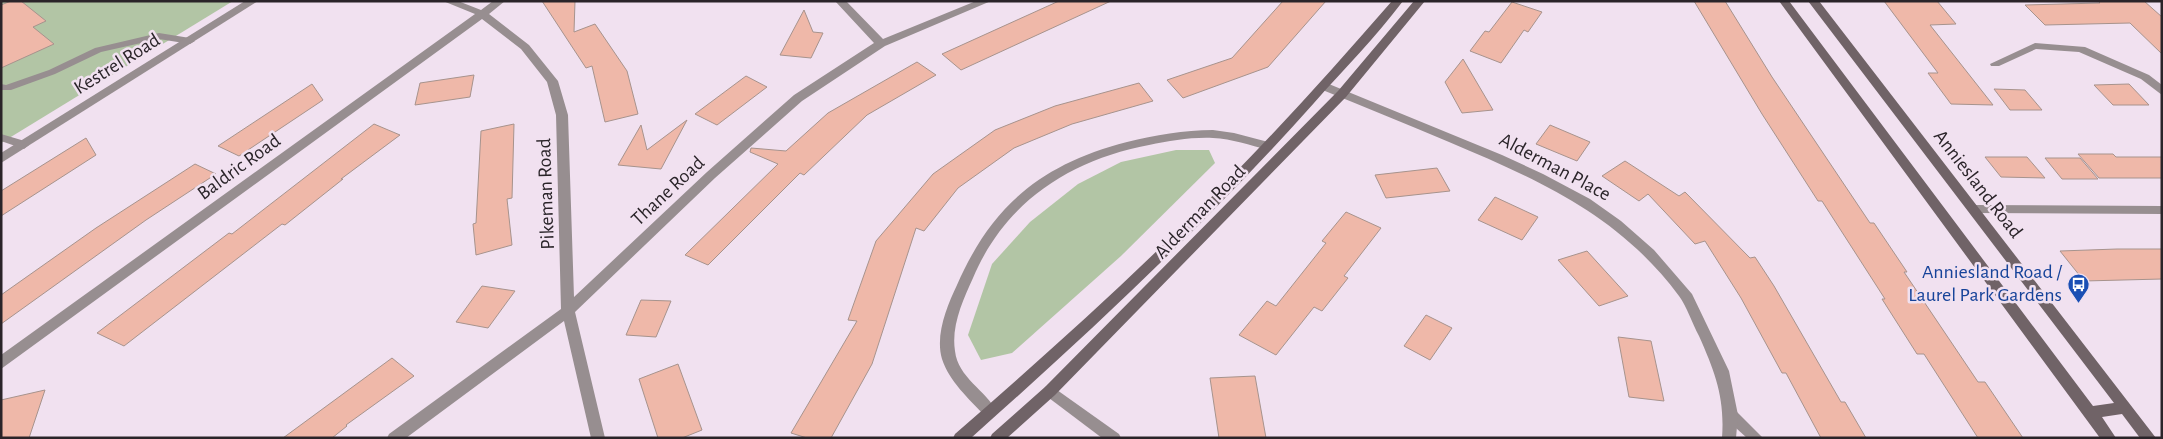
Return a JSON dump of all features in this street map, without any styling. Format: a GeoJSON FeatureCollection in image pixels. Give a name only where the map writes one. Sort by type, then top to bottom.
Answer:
{"type":"FeatureCollection","features":[{"type":"Feature","properties":{"kind":"street","name":"Kestrel Road"},"geometry":{"type":"LineString","coordinates":[[1,159],[253,1]]}},
{"type":"Feature","properties":{"kind":"street","name":"Pikeman Road"},"geometry":{"type":"LineString","coordinates":[[448,1],[483,14],[525,47],[552,81],[562,115],[568,311],[598,438]]}},
{"type":"Feature","properties":{"kind":"street","name":"Baldric Road"},"geometry":{"type":"LineString","coordinates":[[1,363],[500,1]]}},
{"type":"Feature","properties":{"kind":"street"},"geometry":{"type":"LineString","coordinates":[[840,1],[881,44]]}},
{"type":"Feature","properties":{"kind":"street","name":"Thane Road"},"geometry":{"type":"LineString","coordinates":[[394,438],[568,311],[711,175],[798,98],[881,44],[986,1]]}},
{"type":"Feature","properties":{"kind":"street","name":"Alderman Road"},"geometry":{"type":"LineString","coordinates":[[960,438],[1029,378],[1167,247],[1268,146],[1324,86],[1398,1]]}},
{"type":"Feature","properties":{"kind":"street","name":"Alderman Road"},"geometry":{"type":"LineString","coordinates":[[997,438],[1050,392],[1342,94],[1420,1]]}},
{"type":"Feature","properties":{"kind":"street"},"geometry":{"type":"LineString","coordinates":[[1784,1],[2109,438]]}},
{"type":"Feature","properties":{"kind":"street","name":"Anniesland Road"},"geometry":{"type":"LineString","coordinates":[[1813,1],[2149,438]]}},
{"type":"Feature","properties":{"kind":"street"},"geometry":{"type":"LineString","coordinates":[[1995,64],[2035,46],[2081,49],[2145,76],[2162,91]]}},
{"type":"Feature","properties":{"kind":"street","name":"Alderman Place"},"geometry":{"type":"LineString","coordinates":[[1324,86],[1498,158],[1539,177],[1586,202],[1617,224],[1649,253],[1685,294],[1722,371],[1731,415],[1729,438]]}},
{"type":"Feature","properties":{"kind":"street","name":"Alderman Road"},"geometry":{"type":"LineString","coordinates":[[990,412],[954,369],[948,355],[949,335],[955,305],[970,268],[994,230],[1013,208],[1056,174],[1084,159],[1116,149],[1168,138],[1214,134],[1238,137],[1268,146]]}},
{"type":"Feature","properties":{"kind":"street"},"geometry":{"type":"LineString","coordinates":[[1973,209],[2162,210]]}},
{"type":"Feature","properties":{"kind":"street"},"geometry":{"type":"LineString","coordinates":[[1050,392],[1114,438]]}},
{"type":"Feature","properties":{"kind":"street"},"geometry":{"type":"LineString","coordinates":[[2090,412],[2126,408]]}},
{"type":"Feature","properties":{"kind":"lane"},"geometry":{"type":"LineString","coordinates":[[1,87],[7,88],[52,72],[98,50],[159,36],[190,41]]}},
{"type":"Feature","properties":{"kind":"lane"},"geometry":{"type":"LineString","coordinates":[[1,137],[24,145]]}},
{"type":"Feature","properties":{"kind":"lane"},"geometry":{"type":"LineString","coordinates":[[1731,415],[1756,438]]}},
{"type":"Feature","properties":{"kind":"green space"},"geometry":{"type":"Polygon","coordinates":[[[1,1],[233,1],[1,143],[1,1]]]}},
{"type":"Feature","properties":{"kind":"green space"},"geometry":{"type":"Polygon","coordinates":[[[1176,150],[1209,150],[1215,163],[1121,256],[1012,353],[981,360],[968,335],[992,264],[1030,222],[1078,184],[1121,162],[1176,150]]]}},
{"type":"Feature","properties":{"kind":"building"},"geometry":{"type":"Polygon","coordinates":[[[11,1],[21,1],[46,21],[33,27],[54,44],[1,68],[1,5],[11,1]]]}},
{"type":"Feature","properties":{"kind":"building"},"geometry":{"type":"Polygon","coordinates":[[[542,1],[575,1],[574,32],[595,24],[627,71],[638,114],[605,122],[592,66],[586,68],[542,1]]]}},
{"type":"Feature","properties":{"kind":"building"},"geometry":{"type":"Polygon","coordinates":[[[1059,1],[1111,1],[961,70],[942,54],[1059,1]]]}},
{"type":"Feature","properties":{"kind":"building"},"geometry":{"type":"Polygon","coordinates":[[[1283,1],[1326,1],[1268,67],[1183,98],[1167,80],[1232,58],[1283,1]]]}},
{"type":"Feature","properties":{"kind":"building"},"geometry":{"type":"Polygon","coordinates":[[[1694,1],[1725,1],[1772,77],[1870,223],[1874,223],[1907,272],[1904,272],[1978,382],[1985,382],[2023,438],[1978,438],[1924,354],[1917,354],[1882,299],[1885,299],[1822,201],[1818,201],[1762,114],[1694,1]]]}},
{"type":"Feature","properties":{"kind":"building"},"geometry":{"type":"Polygon","coordinates":[[[1884,1],[1937,1],[1956,24],[1930,25],[1993,105],[1951,104],[1928,73],[1938,73],[1884,1]]]}},
{"type":"Feature","properties":{"kind":"building"},"geometry":{"type":"Polygon","coordinates":[[[2098,1],[2144,1],[2162,17],[2162,54],[2130,23],[2045,25],[2025,5],[2100,3],[2098,1]]]}},
{"type":"Feature","properties":{"kind":"building"},"geometry":{"type":"Polygon","coordinates":[[[1512,2],[1542,12],[1528,32],[1524,30],[1501,63],[1470,51],[1485,31],[1489,32],[1512,2]]]}},
{"type":"Feature","properties":{"kind":"building"},"geometry":{"type":"Polygon","coordinates":[[[804,10],[813,32],[823,33],[811,58],[780,55],[804,10]]]}},
{"type":"Feature","properties":{"kind":"building"},"geometry":{"type":"Polygon","coordinates":[[[1463,59],[1493,110],[1462,113],[1445,82],[1463,59]]]}},
{"type":"Feature","properties":{"kind":"building"},"geometry":{"type":"Polygon","coordinates":[[[917,62],[936,75],[867,115],[804,175],[800,173],[708,265],[685,255],[778,164],[750,152],[751,148],[786,151],[828,113],[917,62]]]}},
{"type":"Feature","properties":{"kind":"building"},"geometry":{"type":"Polygon","coordinates":[[[474,75],[470,97],[415,105],[420,83],[474,75]]]}},
{"type":"Feature","properties":{"kind":"building"},"geometry":{"type":"Polygon","coordinates":[[[746,76],[767,87],[717,125],[695,114],[746,76]]]}},
{"type":"Feature","properties":{"kind":"building"},"geometry":{"type":"Polygon","coordinates":[[[1139,83],[1153,101],[1072,124],[1014,148],[958,188],[924,231],[916,228],[872,364],[831,438],[807,438],[791,433],[857,321],[848,320],[876,241],[933,174],[995,130],[1055,106],[1139,83]]]}},
{"type":"Feature","properties":{"kind":"building"},"geometry":{"type":"Polygon","coordinates":[[[312,84],[323,100],[239,156],[218,146],[312,84]]]}},
{"type":"Feature","properties":{"kind":"building"},"geometry":{"type":"Polygon","coordinates":[[[2129,84],[2149,105],[2113,105],[2094,85],[2129,84]]]}},
{"type":"Feature","properties":{"kind":"building"},"geometry":{"type":"Polygon","coordinates":[[[1994,89],[2025,90],[2042,110],[2010,110],[1994,89]]]}},
{"type":"Feature","properties":{"kind":"building"},"geometry":{"type":"Polygon","coordinates":[[[687,120],[661,169],[618,165],[641,125],[647,150],[687,120]]]}},
{"type":"Feature","properties":{"kind":"building"},"geometry":{"type":"Polygon","coordinates":[[[374,124],[400,135],[341,179],[343,179],[285,225],[282,224],[124,346],[97,333],[229,233],[232,234],[374,124]]]}},
{"type":"Feature","properties":{"kind":"building"},"geometry":{"type":"Polygon","coordinates":[[[514,124],[512,198],[507,199],[512,245],[476,255],[473,224],[476,223],[481,131],[514,124]]]}},
{"type":"Feature","properties":{"kind":"building"},"geometry":{"type":"Polygon","coordinates":[[[1550,125],[1590,142],[1577,161],[1536,144],[1550,125]]]}},
{"type":"Feature","properties":{"kind":"building"},"geometry":{"type":"Polygon","coordinates":[[[86,138],[96,155],[1,216],[1,191],[86,138]]]}},
{"type":"Feature","properties":{"kind":"building"},"geometry":{"type":"Polygon","coordinates":[[[2078,154],[2113,154],[2116,157],[2162,157],[2162,178],[2099,178],[2078,154]]]}},
{"type":"Feature","properties":{"kind":"building"},"geometry":{"type":"Polygon","coordinates":[[[1985,157],[2027,157],[2045,178],[2001,177],[1985,157]]]}},
{"type":"Feature","properties":{"kind":"building"},"geometry":{"type":"Polygon","coordinates":[[[2045,158],[2080,158],[2098,179],[2062,179],[2045,158]]]}},
{"type":"Feature","properties":{"kind":"building"},"geometry":{"type":"Polygon","coordinates":[[[1625,161],[1679,196],[1685,192],[1750,258],[1755,257],[1774,286],[1841,402],[1845,402],[1866,438],[1821,438],[1786,373],[1782,373],[1741,298],[1705,241],[1695,244],[1648,194],[1639,201],[1602,176],[1625,161]]]}},
{"type":"Feature","properties":{"kind":"building"},"geometry":{"type":"Polygon","coordinates":[[[195,164],[216,174],[146,220],[1,324],[1,295],[96,228],[195,164]]]}},
{"type":"Feature","properties":{"kind":"building"},"geometry":{"type":"Polygon","coordinates":[[[1437,168],[1450,191],[1386,198],[1375,175],[1437,168]]]}},
{"type":"Feature","properties":{"kind":"building"},"geometry":{"type":"Polygon","coordinates":[[[1495,197],[1538,217],[1522,240],[1478,220],[1495,197]]]}},
{"type":"Feature","properties":{"kind":"building"},"geometry":{"type":"Polygon","coordinates":[[[1346,212],[1381,228],[1344,276],[1348,278],[1322,311],[1314,307],[1276,355],[1239,335],[1267,301],[1276,306],[1326,243],[1322,241],[1346,212]]]}},
{"type":"Feature","properties":{"kind":"building"},"geometry":{"type":"Polygon","coordinates":[[[2162,249],[2162,279],[2084,281],[2060,251],[2162,249]]]}},
{"type":"Feature","properties":{"kind":"building"},"geometry":{"type":"Polygon","coordinates":[[[1587,251],[1628,296],[1599,306],[1558,260],[1587,251]]]}},
{"type":"Feature","properties":{"kind":"building"},"geometry":{"type":"Polygon","coordinates":[[[482,286],[515,291],[488,328],[456,322],[482,286]]]}},
{"type":"Feature","properties":{"kind":"building"},"geometry":{"type":"Polygon","coordinates":[[[641,300],[671,301],[656,337],[626,335],[641,300]]]}},
{"type":"Feature","properties":{"kind":"building"},"geometry":{"type":"Polygon","coordinates":[[[1426,315],[1452,328],[1430,360],[1404,346],[1426,315]]]}},
{"type":"Feature","properties":{"kind":"building"},"geometry":{"type":"Polygon","coordinates":[[[1618,337],[1651,341],[1664,401],[1629,397],[1618,337]]]}},
{"type":"Feature","properties":{"kind":"building"},"geometry":{"type":"Polygon","coordinates":[[[392,358],[414,376],[346,425],[332,438],[283,438],[392,358]]]}},
{"type":"Feature","properties":{"kind":"building"},"geometry":{"type":"Polygon","coordinates":[[[678,364],[702,430],[682,438],[658,438],[639,379],[678,364]]]}},
{"type":"Feature","properties":{"kind":"building"},"geometry":{"type":"Polygon","coordinates":[[[1255,376],[1266,438],[1219,438],[1210,378],[1255,376]]]}},
{"type":"Feature","properties":{"kind":"building"},"geometry":{"type":"Polygon","coordinates":[[[45,390],[29,438],[1,438],[1,400],[45,390]]]}},
{"type":"Feature","properties":{"kind":"place","name":"Anniesland Road / Laurel Park Gardens"},"geometry":{"type":"Point","coordinates":[2078,303]}}]}
